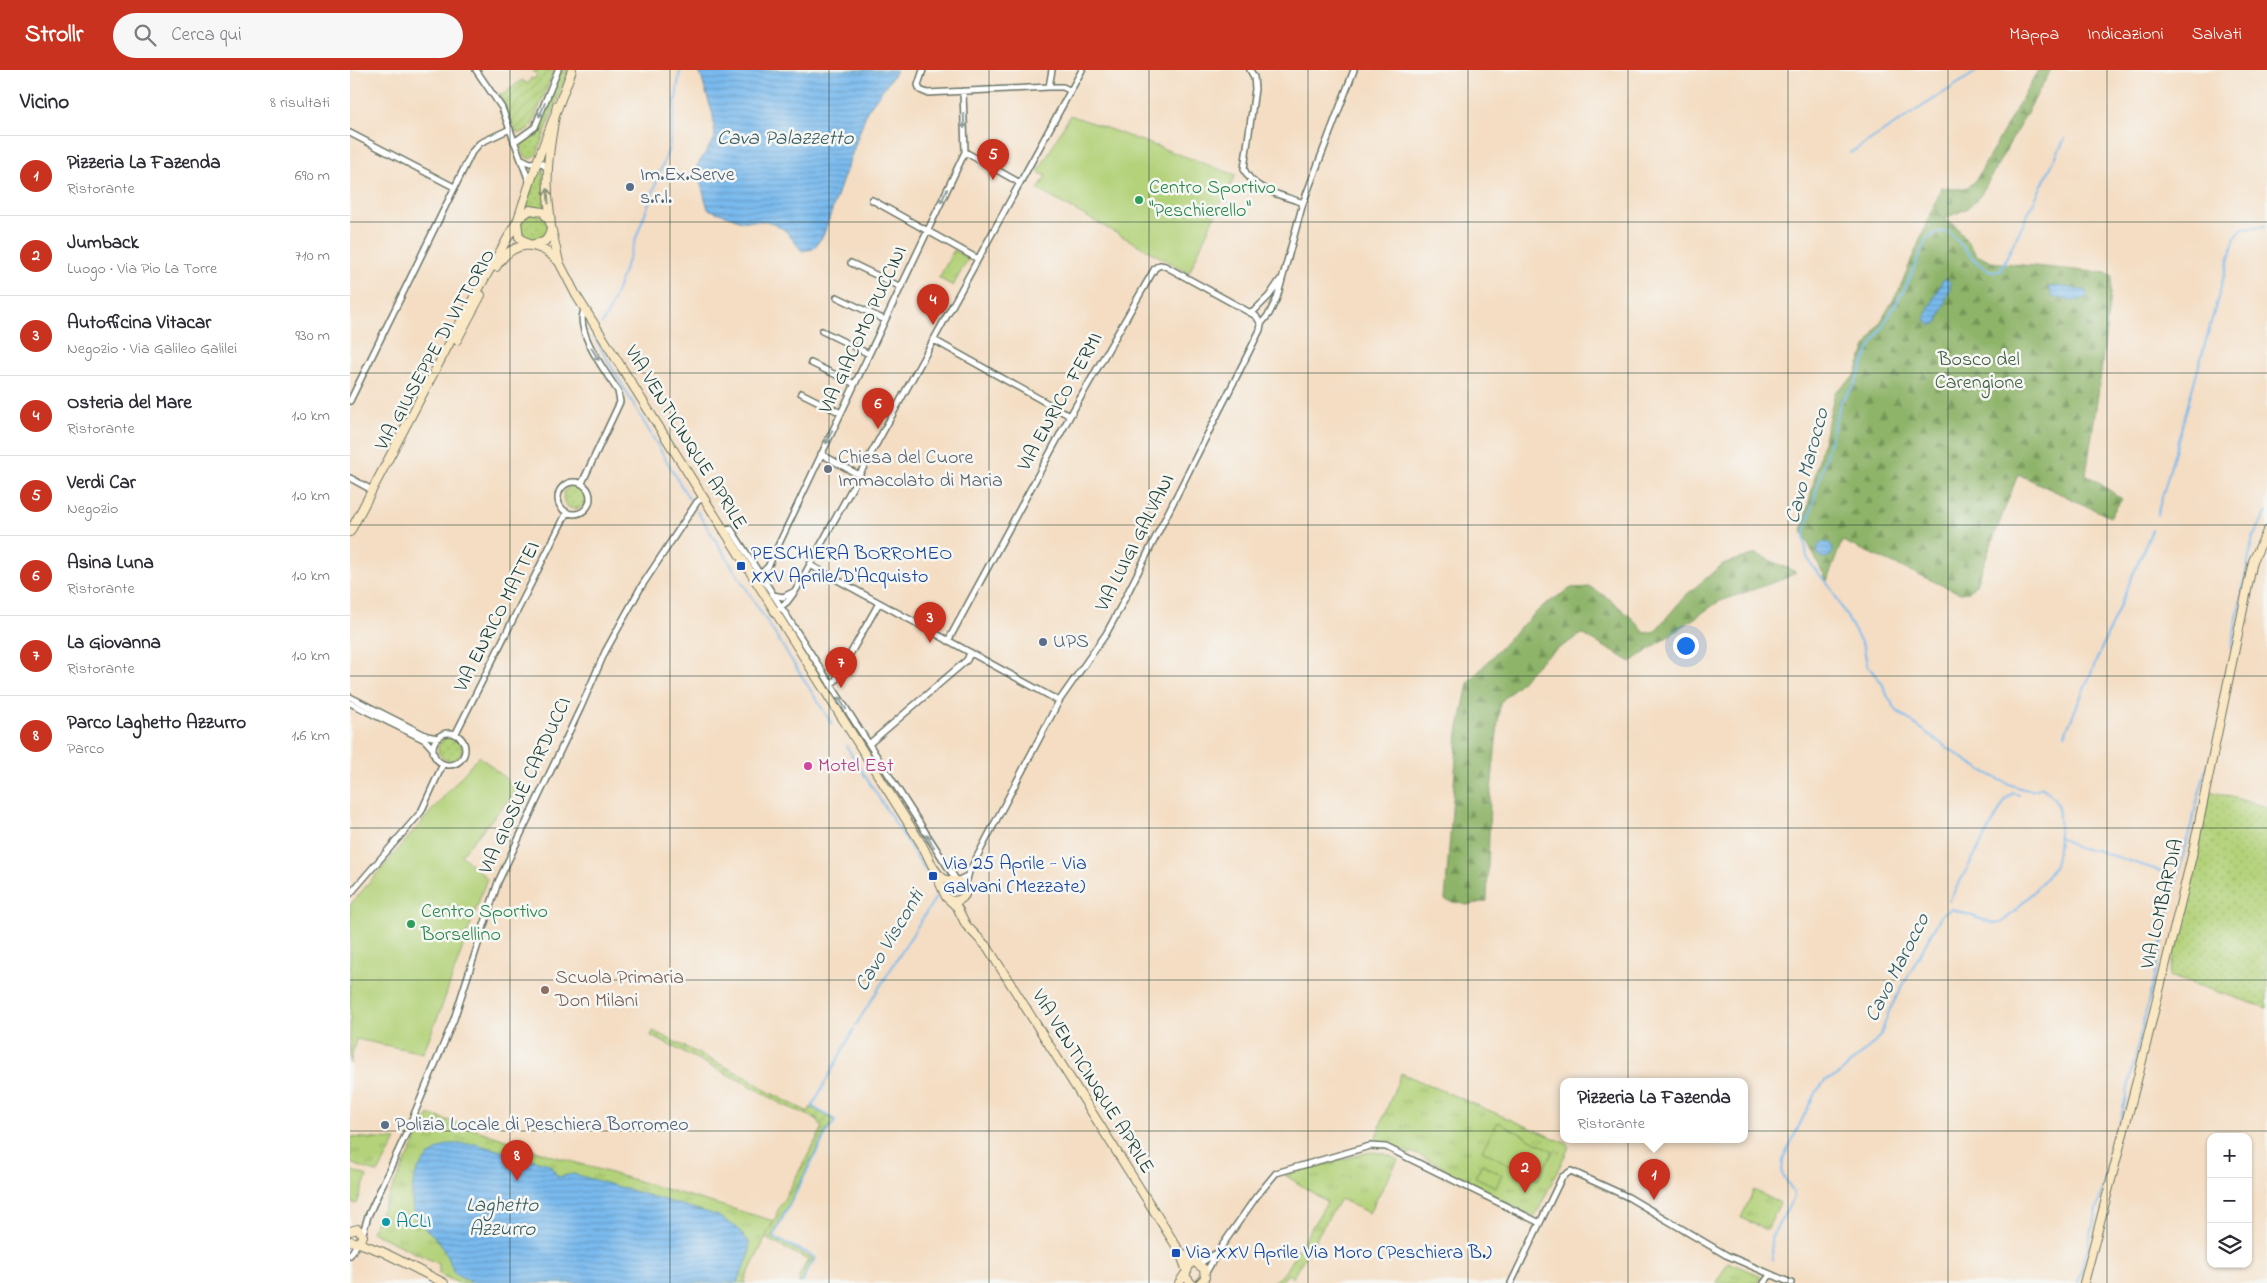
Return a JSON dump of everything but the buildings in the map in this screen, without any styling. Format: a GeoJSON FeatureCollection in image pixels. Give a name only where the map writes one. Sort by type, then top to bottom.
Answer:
{"type":"FeatureCollection","features":[{"type":"Feature","properties":{"kind":"main road"},"geometry":{"type":"LineString","coordinates":[[558,105],[572,70]]}},
{"type":"Feature","properties":{"kind":"main road","name":"VIA GIUSEPPE DI VITTORIO"},"geometry":{"type":"LineString","coordinates":[[350,532],[518,219],[558,105]]}},
{"type":"Feature","properties":{"kind":"main road","name":"VIA VENTICINQUE APRILE"},"geometry":{"type":"LineString","coordinates":[[558,105],[547,168],[548,201],[559,262],[585,309],[628,375],[702,498],[727,530],[756,576],[774,612],[917,837],[929,859],[942,877],[956,881]]}},
{"type":"Feature","properties":{"kind":"main road"},"geometry":{"type":"LineString","coordinates":[[537,210],[547,216],[551,224],[548,239],[540,244],[524,243],[518,237],[516,227],[518,219],[526,212],[537,210]]}},
{"type":"Feature","properties":{"kind":"main road","name":"VIA GIUSEPPE DI VITTORIO"},"geometry":{"type":"LineString","coordinates":[[350,540],[496,266],[510,250],[534,245]]}},
{"type":"Feature","properties":{"kind":"main road","name":"VIA VENTICINQUE APRILE"},"geometry":{"type":"LineString","coordinates":[[534,245],[548,252],[559,262]]}},
{"type":"Feature","properties":{"kind":"main road","name":"VIA LOMBARDIA"},"geometry":{"type":"LineString","coordinates":[[2084,1283],[2140,1069],[2192,856],[2253,561],[2267,531]]}},
{"type":"Feature","properties":{"kind":"main road","name":"VIA VENTICINQUE APRILE"},"geometry":{"type":"LineString","coordinates":[[929,859],[931,868],[945,891]]}},
{"type":"Feature","properties":{"kind":"main road"},"geometry":{"type":"LineString","coordinates":[[956,881],[964,886],[965,893],[962,898],[956,901],[950,900],[945,891],[947,884],[956,881]]}},
{"type":"Feature","properties":{"kind":"main road","name":"VIA VENTICINQUE APRILE"},"geometry":{"type":"LineString","coordinates":[[962,898],[966,919],[973,931]]}},
{"type":"Feature","properties":{"kind":"main road","name":"VIA VENTICINQUE APRILE"},"geometry":{"type":"LineString","coordinates":[[950,900],[958,909],[966,925],[988,948],[1180,1252],[1186,1272],[1186,1279],[1191,1283]]}},
{"type":"Feature","properties":{"kind":"main road","name":"VIA GIOSUÈ CARDUCCI"},"geometry":{"type":"LineString","coordinates":[[352,1229],[360,1230],[363,1234],[356,1242]]}},
{"type":"Feature","properties":{"kind":"main road"},"geometry":{"type":"LineString","coordinates":[[363,1234],[383,1252]]}},
{"type":"Feature","properties":{"kind":"main road"},"geometry":{"type":"LineString","coordinates":[[356,1242],[383,1252],[444,1283]]}},
{"type":"Feature","properties":{"kind":"main road","name":"VIA VENTICINQUE APRILE"},"geometry":{"type":"LineString","coordinates":[[1180,1252],[1204,1268],[1204,1280]]}},
{"type":"Feature","properties":{"kind":"main road"},"geometry":{"type":"LineString","coordinates":[[1179,1283],[1186,1272],[1197,1264]]}},
{"type":"Feature","properties":{"kind":"street"},"geometry":{"type":"LineString","coordinates":[[476,70],[500,104],[530,185]]}},
{"type":"Feature","properties":{"kind":"street"},"geometry":{"type":"LineString","coordinates":[[514,142],[535,128],[558,70]]}},
{"type":"Feature","properties":{"kind":"street"},"geometry":{"type":"LineString","coordinates":[[923,70],[918,82],[920,90],[927,93],[1049,87],[1062,87],[1070,91]]}},
{"type":"Feature","properties":{"kind":"street"},"geometry":{"type":"LineString","coordinates":[[1049,87],[1052,70]]}},
{"type":"Feature","properties":{"kind":"street"},"geometry":{"type":"LineString","coordinates":[[774,612],[782,607],[796,590],[1082,70]]}},
{"type":"Feature","properties":{"kind":"street"},"geometry":{"type":"LineString","coordinates":[[1250,70],[1256,84],[1244,159],[1244,169],[1247,177],[1257,185],[1303,203]]}},
{"type":"Feature","properties":{"kind":"street","name":"VIA LUIGI GALVANI"},"geometry":{"type":"LineString","coordinates":[[964,886],[967,876],[1059,702],[1111,626],[1256,338],[1260,321],[1269,314],[1277,298],[1281,277],[1303,203],[1354,70]]}},
{"type":"Feature","properties":{"kind":"street","name":"VIA GIACOMO PUCCINI"},"geometry":{"type":"LineString","coordinates":[[756,576],[768,567],[965,152],[963,91]]}},
{"type":"Feature","properties":{"kind":"street"},"geometry":{"type":"LineString","coordinates":[[350,401],[474,147],[483,141],[510,130]]}},
{"type":"Feature","properties":{"kind":"street"},"geometry":{"type":"LineString","coordinates":[[350,133],[454,187]]}},
{"type":"Feature","properties":{"kind":"street"},"geometry":{"type":"LineString","coordinates":[[965,152],[1020,183]]}},
{"type":"Feature","properties":{"kind":"street"},"geometry":{"type":"LineString","coordinates":[[521,158],[528,162],[542,163],[547,168]]}},
{"type":"Feature","properties":{"kind":"street"},"geometry":{"type":"LineString","coordinates":[[872,200],[978,259]]}},
{"type":"Feature","properties":{"kind":"street"},"geometry":{"type":"LineString","coordinates":[[851,262],[901,287]]}},
{"type":"Feature","properties":{"kind":"street","name":"VIA ENRICO FERMI"},"geometry":{"type":"LineString","coordinates":[[948,641],[1070,416],[1151,273],[1157,267],[1165,266],[1252,313]]}},
{"type":"Feature","properties":{"kind":"street","name":"VIA LUIGI GALVANI"},"geometry":{"type":"LineString","coordinates":[[1252,313],[1281,277]]}},
{"type":"Feature","properties":{"kind":"street"},"geometry":{"type":"LineString","coordinates":[[837,297],[885,320]]}},
{"type":"Feature","properties":{"kind":"street"},"geometry":{"type":"LineString","coordinates":[[1259,306],[1267,309],[1269,314]]}},
{"type":"Feature","properties":{"kind":"street"},"geometry":{"type":"LineString","coordinates":[[582,484],[620,402],[618,391],[583,331],[582,318],[585,309]]}},
{"type":"Feature","properties":{"kind":"street"},"geometry":{"type":"LineString","coordinates":[[1252,313],[1260,321]]}},
{"type":"Feature","properties":{"kind":"street"},"geometry":{"type":"LineString","coordinates":[[822,332],[869,354]]}},
{"type":"Feature","properties":{"kind":"street"},"geometry":{"type":"LineString","coordinates":[[934,340],[1070,416]]}},
{"type":"Feature","properties":{"kind":"street"},"geometry":{"type":"LineString","coordinates":[[811,364],[855,384]]}},
{"type":"Feature","properties":{"kind":"street"},"geometry":{"type":"LineString","coordinates":[[801,393],[841,413]]}},
{"type":"Feature","properties":{"kind":"street"},"geometry":{"type":"LineString","coordinates":[[821,454],[859,475]]}},
{"type":"Feature","properties":{"kind":"street"},"geometry":{"type":"LineString","coordinates":[[350,478],[372,490]]}},
{"type":"Feature","properties":{"kind":"street"},"geometry":{"type":"LineString","coordinates":[[569,482],[582,484],[590,494],[587,507],[580,512],[567,512],[559,503],[560,490],[569,482]]}},
{"type":"Feature","properties":{"kind":"street","name":"VIA GIOSUÈ CARDUCCI"},"geometry":{"type":"LineString","coordinates":[[363,1234],[368,1216],[454,1019],[498,882],[605,652],[663,550],[697,502],[702,498]]}},
{"type":"Feature","properties":{"kind":"street","name":"VIA ENRICO MATTEI"},"geometry":{"type":"LineString","coordinates":[[455,735],[567,512]]}},
{"type":"Feature","properties":{"kind":"street"},"geometry":{"type":"LineString","coordinates":[[810,565],[1059,702]]}},
{"type":"Feature","properties":{"kind":"street"},"geometry":{"type":"LineString","coordinates":[[756,576],[767,592],[774,595],[783,597],[796,590]]}},
{"type":"Feature","properties":{"kind":"street"},"geometry":{"type":"LineString","coordinates":[[756,576],[774,595],[782,607],[956,881],[967,876]]}},
{"type":"Feature","properties":{"kind":"street"},"geometry":{"type":"LineString","coordinates":[[830,684],[835,681],[879,603]]}},
{"type":"Feature","properties":{"kind":"street"},"geometry":{"type":"LineString","coordinates":[[869,744],[967,660],[970,653]]}},
{"type":"Feature","properties":{"kind":"street"},"geometry":{"type":"LineString","coordinates":[[350,697],[427,736],[438,738],[446,734],[460,737],[465,746],[464,756],[452,765],[443,764],[436,758],[434,749],[425,740],[350,703]]}},
{"type":"Feature","properties":{"kind":"street"},"geometry":{"type":"LineString","coordinates":[[434,749],[438,738]]}},
{"type":"Feature","properties":{"kind":"street"},"geometry":{"type":"LineString","coordinates":[[350,894],[420,812],[443,764]]}},
{"type":"Feature","properties":{"kind":"street"},"geometry":{"type":"LineString","coordinates":[[1197,1264],[1210,1259],[1218,1250],[1260,1190],[1276,1173],[1377,1146],[1386,1147],[1540,1223]]}},
{"type":"Feature","properties":{"kind":"street"},"geometry":{"type":"LineString","coordinates":[[1511,1283],[1562,1177],[1571,1171],[1628,1198],[1686,1233],[1770,1275],[1791,1283]]}},
{"type":"Feature","properties":{"kind":"street","name":"VIA GIOSUÈ CARDUCCI"},"geometry":{"type":"LineString","coordinates":[[352,1229],[368,1216]]}},
{"type":"Feature","properties":{"kind":"street","name":"VIA GIOSUÈ CARDUCCI"},"geometry":{"type":"LineString","coordinates":[[350,1255],[356,1242]]}},
{"type":"Feature","properties":{"kind":"street"},"geometry":{"type":"LineString","coordinates":[[1204,1280],[1218,1250]]}},
{"type":"Feature","properties":{"kind":"street"},"geometry":{"type":"LineString","coordinates":[[1764,1283],[1770,1275]]}},
{"type":"Feature","properties":{"kind":"green space"},"geometry":{"type":"Polygon","coordinates":[[[534,70],[554,70],[532,125],[527,131],[519,133],[516,132],[499,94],[505,93],[522,80],[528,84],[531,78],[535,79],[537,74],[533,72],[534,70]]]}},
{"type":"Feature","properties":{"kind":"green space"},"geometry":{"type":"Polygon","coordinates":[[[561,70],[568,70],[537,154],[532,159],[527,158],[521,146],[537,129],[561,70]]]}},
{"type":"Feature","properties":{"kind":"green space","name":"Bosco del Carengione"},"geometry":{"type":"Polygon","coordinates":[[[2038,70],[2051,70],[1980,196],[1966,209],[1943,219],[1955,225],[1977,255],[1991,262],[2106,273],[2112,277],[2100,381],[2086,474],[2122,499],[2110,517],[2018,474],[1976,584],[1969,592],[1960,593],[1842,541],[1827,581],[1802,531],[1835,392],[1855,376],[1865,349],[1899,290],[1942,187],[1960,189],[1972,184],[1976,180],[2038,70]]]}},
{"type":"Feature","properties":{"kind":"green space","name":"Centro Sportivo \"Peschierello\""},"geometry":{"type":"Polygon","coordinates":[[[1070,115],[1236,175],[1217,210],[1189,273],[1038,190],[1046,176],[1038,172],[1070,115]]]}},
{"type":"Feature","properties":{"kind":"green space"},"geometry":{"type":"Polygon","coordinates":[[[539,166],[543,168],[545,210],[526,206],[539,166]]]}},
{"type":"Feature","properties":{"kind":"green space"},"geometry":{"type":"Polygon","coordinates":[[[534,214],[544,218],[548,228],[544,238],[534,242],[524,238],[520,228],[524,218],[534,214]]]}},
{"type":"Feature","properties":{"kind":"green space"},"geometry":{"type":"Polygon","coordinates":[[[954,250],[968,259],[953,286],[939,278],[954,250]]]}},
{"type":"Feature","properties":{"kind":"green space"},"geometry":{"type":"Polygon","coordinates":[[[575,485],[580,486],[586,492],[586,502],[580,508],[575,509],[570,508],[564,502],[563,497],[564,492],[570,486],[575,485]]]}},
{"type":"Feature","properties":{"kind":"green space"},"geometry":{"type":"Polygon","coordinates":[[[1756,554],[1796,572],[1786,578],[1718,602],[1631,662],[1582,634],[1546,656],[1500,703],[1490,800],[1487,901],[1467,905],[1445,900],[1458,733],[1468,683],[1514,633],[1543,606],[1571,588],[1590,587],[1611,600],[1635,621],[1645,633],[1655,631],[1685,596],[1723,564],[1756,554]]]}},
{"type":"Feature","properties":{"kind":"green space"},"geometry":{"type":"Polygon","coordinates":[[[450,737],[455,738],[461,744],[461,754],[455,760],[450,761],[445,760],[439,754],[438,749],[439,744],[445,738],[450,737]]]}},
{"type":"Feature","properties":{"kind":"green space","name":"Centro Sportivo Borsellino"},"geometry":{"type":"Polygon","coordinates":[[[479,756],[518,789],[461,855],[487,878],[441,1009],[423,1053],[356,1039],[350,1064],[350,905],[479,756]]]}},
{"type":"Feature","properties":{"kind":"green space"},"geometry":{"type":"Polygon","coordinates":[[[2210,791],[2267,807],[2267,1008],[2169,976],[2210,791]]]}},
{"type":"Feature","properties":{"kind":"green space"},"geometry":{"type":"Polygon","coordinates":[[[653,1031],[750,1079],[767,1091],[808,1112],[811,1107],[834,1120],[827,1130],[772,1237],[814,1259],[801,1283],[799,1283],[799,1276],[808,1260],[765,1238],[822,1129],[817,1119],[783,1105],[747,1084],[651,1036],[653,1031]]]}},
{"type":"Feature","properties":{"kind":"green space"},"geometry":{"type":"Polygon","coordinates":[[[1401,1073],[1560,1141],[1560,1143],[1568,1144],[1569,1147],[1535,1217],[1445,1172],[1444,1167],[1412,1152],[1409,1154],[1375,1139],[1401,1073]]]}},
{"type":"Feature","properties":{"kind":"green space","name":"Laghetto Azzurro"},"geometry":{"type":"Polygon","coordinates":[[[429,1114],[553,1156],[774,1221],[744,1282],[746,1283],[458,1283],[439,1274],[439,1264],[371,1232],[429,1114]]]}},
{"type":"Feature","properties":{"kind":"green space"},"geometry":{"type":"Polygon","coordinates":[[[1498,1122],[1553,1151],[1538,1180],[1482,1150],[1498,1122]]]}},
{"type":"Feature","properties":{"kind":"green space"},"geometry":{"type":"Polygon","coordinates":[[[350,1137],[396,1140],[378,1173],[350,1163],[350,1137]]]}},
{"type":"Feature","properties":{"kind":"green space"},"geometry":{"type":"Polygon","coordinates":[[[1370,1152],[1384,1153],[1398,1160],[1369,1213],[1340,1199],[1292,1278],[1289,1274],[1278,1283],[1272,1283],[1284,1273],[1327,1202],[1285,1175],[1370,1152]]]}},
{"type":"Feature","properties":{"kind":"green space"},"geometry":{"type":"Polygon","coordinates":[[[1482,1164],[1502,1175],[1496,1187],[1475,1177],[1482,1164]]]}},
{"type":"Feature","properties":{"kind":"green space"},"geometry":{"type":"Polygon","coordinates":[[[350,1170],[367,1176],[357,1204],[350,1202],[350,1170]]]}},
{"type":"Feature","properties":{"kind":"green space"},"geometry":{"type":"Polygon","coordinates":[[[1754,1190],[1780,1203],[1767,1230],[1741,1218],[1754,1190]]]}},
{"type":"Feature","properties":{"kind":"green space"},"geometry":{"type":"Polygon","coordinates":[[[1728,1262],[1761,1276],[1757,1283],[1717,1283],[1728,1262]]]}},
{"type":"Feature","properties":{"kind":"water","name":"Cava Palazzetto"},"geometry":{"type":"Polygon","coordinates":[[[699,70],[897,70],[867,111],[823,236],[813,249],[802,251],[785,230],[767,221],[742,221],[708,209],[696,167],[715,138],[713,115],[699,70]]]}},
{"type":"Feature","properties":{"kind":"water"},"geometry":{"type":"Polygon","coordinates":[[[1946,278],[1950,282],[1950,288],[1938,322],[1931,326],[1926,321],[1925,316],[1942,281],[1946,278]]]}},
{"type":"Feature","properties":{"kind":"water"},"geometry":{"type":"Polygon","coordinates":[[[2055,286],[2084,290],[2087,293],[2086,299],[2074,301],[2052,297],[2049,287],[2055,286]]]}},
{"type":"Feature","properties":{"kind":"water"},"geometry":{"type":"Polygon","coordinates":[[[1825,542],[1833,550],[1825,558],[1817,550],[1825,542]]]}},
{"type":"Feature","properties":{"kind":"water","name":"Laghetto Azzurro"},"geometry":{"type":"Polygon","coordinates":[[[449,1144],[475,1144],[549,1164],[558,1177],[574,1174],[716,1215],[736,1227],[749,1242],[749,1256],[737,1283],[473,1283],[454,1273],[443,1248],[418,1221],[413,1210],[413,1184],[418,1169],[434,1152],[449,1144]]]}},
{"type":"Feature","properties":{"kind":"waterway"},"geometry":{"type":"LineString","coordinates":[[602,324],[610,309],[669,148],[680,70]]}},
{"type":"Feature","properties":{"kind":"waterway"},"geometry":{"type":"LineString","coordinates":[[1850,153],[1979,70]]}},
{"type":"Feature","properties":{"kind":"waterway","name":"Cavo Marocco"},"geometry":{"type":"LineString","coordinates":[[1773,1260],[1771,1238],[1794,1197],[1793,1191],[1782,1174],[1783,1159],[1815,1093],[1826,1080],[1837,1076],[1880,1037],[1889,1011],[1942,914],[1952,909],[1995,924],[2000,923],[2012,914],[2055,865],[2058,852],[2059,817],[2057,804],[2054,799],[2041,787],[2036,790],[2016,787],[1981,769],[1943,745],[1897,711],[1882,683],[1867,665],[1864,648],[1831,588],[1807,557],[1804,536],[1841,401],[1854,386],[1869,350],[1905,288],[1927,238],[1938,232],[1948,232],[1978,263],[1993,271],[2000,271],[2065,138]]}},
{"type":"Feature","properties":{"kind":"waterway"},"geometry":{"type":"LineString","coordinates":[[2157,515],[2235,237],[2243,228],[2267,226]]}},
{"type":"Feature","properties":{"kind":"waterway"},"geometry":{"type":"LineString","coordinates":[[594,337],[689,499]]}},
{"type":"Feature","properties":{"kind":"waterway"},"geometry":{"type":"LineString","coordinates":[[697,511],[832,724]]}},
{"type":"Feature","properties":{"kind":"waterway"},"geometry":{"type":"LineString","coordinates":[[2231,649],[2253,537],[2267,512]]}},
{"type":"Feature","properties":{"kind":"waterway"},"geometry":{"type":"LineString","coordinates":[[2065,734],[2152,530]]}},
{"type":"Feature","properties":{"kind":"waterway","name":"Cavo Visconti"},"geometry":{"type":"LineString","coordinates":[[846,746],[939,892],[856,1025]]}},
{"type":"Feature","properties":{"kind":"waterway"},"geometry":{"type":"LineString","coordinates":[[2078,1283],[2120,1122],[2178,875],[2207,764]]}},
{"type":"Feature","properties":{"kind":"waterway"},"geometry":{"type":"LineString","coordinates":[[1949,901],[2006,799],[2013,793],[2019,795]]}},
{"type":"Feature","properties":{"kind":"waterway","name":"Cavo Marocco"},"geometry":{"type":"LineString","coordinates":[[2058,836],[2077,848],[2095,850],[2173,875]]}},
{"type":"Feature","properties":{"kind":"waterway"},"geometry":{"type":"LineString","coordinates":[[803,1283],[806,1272],[816,1258],[776,1239],[774,1235],[827,1132],[835,1122],[834,1119],[813,1107],[813,1105],[854,1029]]}},
{"type":"Feature","properties":{"kind":"place","name":"Verdi Car"},"geometry":{"type":"Point","coordinates":[993,180]}},
{"type":"Feature","properties":{"kind":"place","name":"Im.Ex.Serve s.r.l."},"geometry":{"type":"Point","coordinates":[630,187]}},
{"type":"Feature","properties":{"kind":"place","name":"Centro Sportivo \"Peschierello\""},"geometry":{"type":"Point","coordinates":[1139,200]}},
{"type":"Feature","properties":{"kind":"place","name":"Osteria del Mare"},"geometry":{"type":"Point","coordinates":[933,325]}},
{"type":"Feature","properties":{"kind":"place","name":"Asina Luna"},"geometry":{"type":"Point","coordinates":[878,429]}},
{"type":"Feature","properties":{"kind":"place","name":"Chiesa del Cuore Immacolato di Maria"},"geometry":{"type":"Point","coordinates":[828,469]}},
{"type":"Feature","properties":{"kind":"place","name":"PESCHIERA BORROMEO XXV Aprile/D'Acquisto"},"geometry":{"type":"Point","coordinates":[741,566]}},
{"type":"Feature","properties":{"kind":"place","name":"UPS"},"geometry":{"type":"Point","coordinates":[1043,642]}},
{"type":"Feature","properties":{"kind":"place","name":"Autofficina Vitacar"},"geometry":{"type":"Point","coordinates":[930,643]}},
{"type":"Feature","properties":{"kind":"place","name":"La Giovanna"},"geometry":{"type":"Point","coordinates":[841,688]}},
{"type":"Feature","properties":{"kind":"place","name":"Motel Est"},"geometry":{"type":"Point","coordinates":[808,766]}},
{"type":"Feature","properties":{"kind":"place","name":"Via 25 Aprile - Via Galvani (Mezzate)"},"geometry":{"type":"Point","coordinates":[933,876]}},
{"type":"Feature","properties":{"kind":"place","name":"Centro Sportivo Borsellino"},"geometry":{"type":"Point","coordinates":[411,924]}},
{"type":"Feature","properties":{"kind":"place","name":"Scuola Primaria Don Milani"},"geometry":{"type":"Point","coordinates":[545,990]}},
{"type":"Feature","properties":{"kind":"place","name":"Polizia Locale di Peschiera Borromeo"},"geometry":{"type":"Point","coordinates":[385,1125]}},
{"type":"Feature","properties":{"kind":"place","name":"Parco Laghetto Azzurro"},"geometry":{"type":"Point","coordinates":[517,1181]}},
{"type":"Feature","properties":{"kind":"place","name":"Jumback"},"geometry":{"type":"Point","coordinates":[1525,1193]}},
{"type":"Feature","properties":{"kind":"place","name":"Pizzeria La Fazenda"},"geometry":{"type":"Point","coordinates":[1654,1200]}},
{"type":"Feature","properties":{"kind":"place","name":"ACLI"},"geometry":{"type":"Point","coordinates":[386,1222]}},
{"type":"Feature","properties":{"kind":"place","name":"Via XXV Aprile Via Moro (Peschiera B.)"},"geometry":{"type":"Point","coordinates":[1176,1253]}}]}
